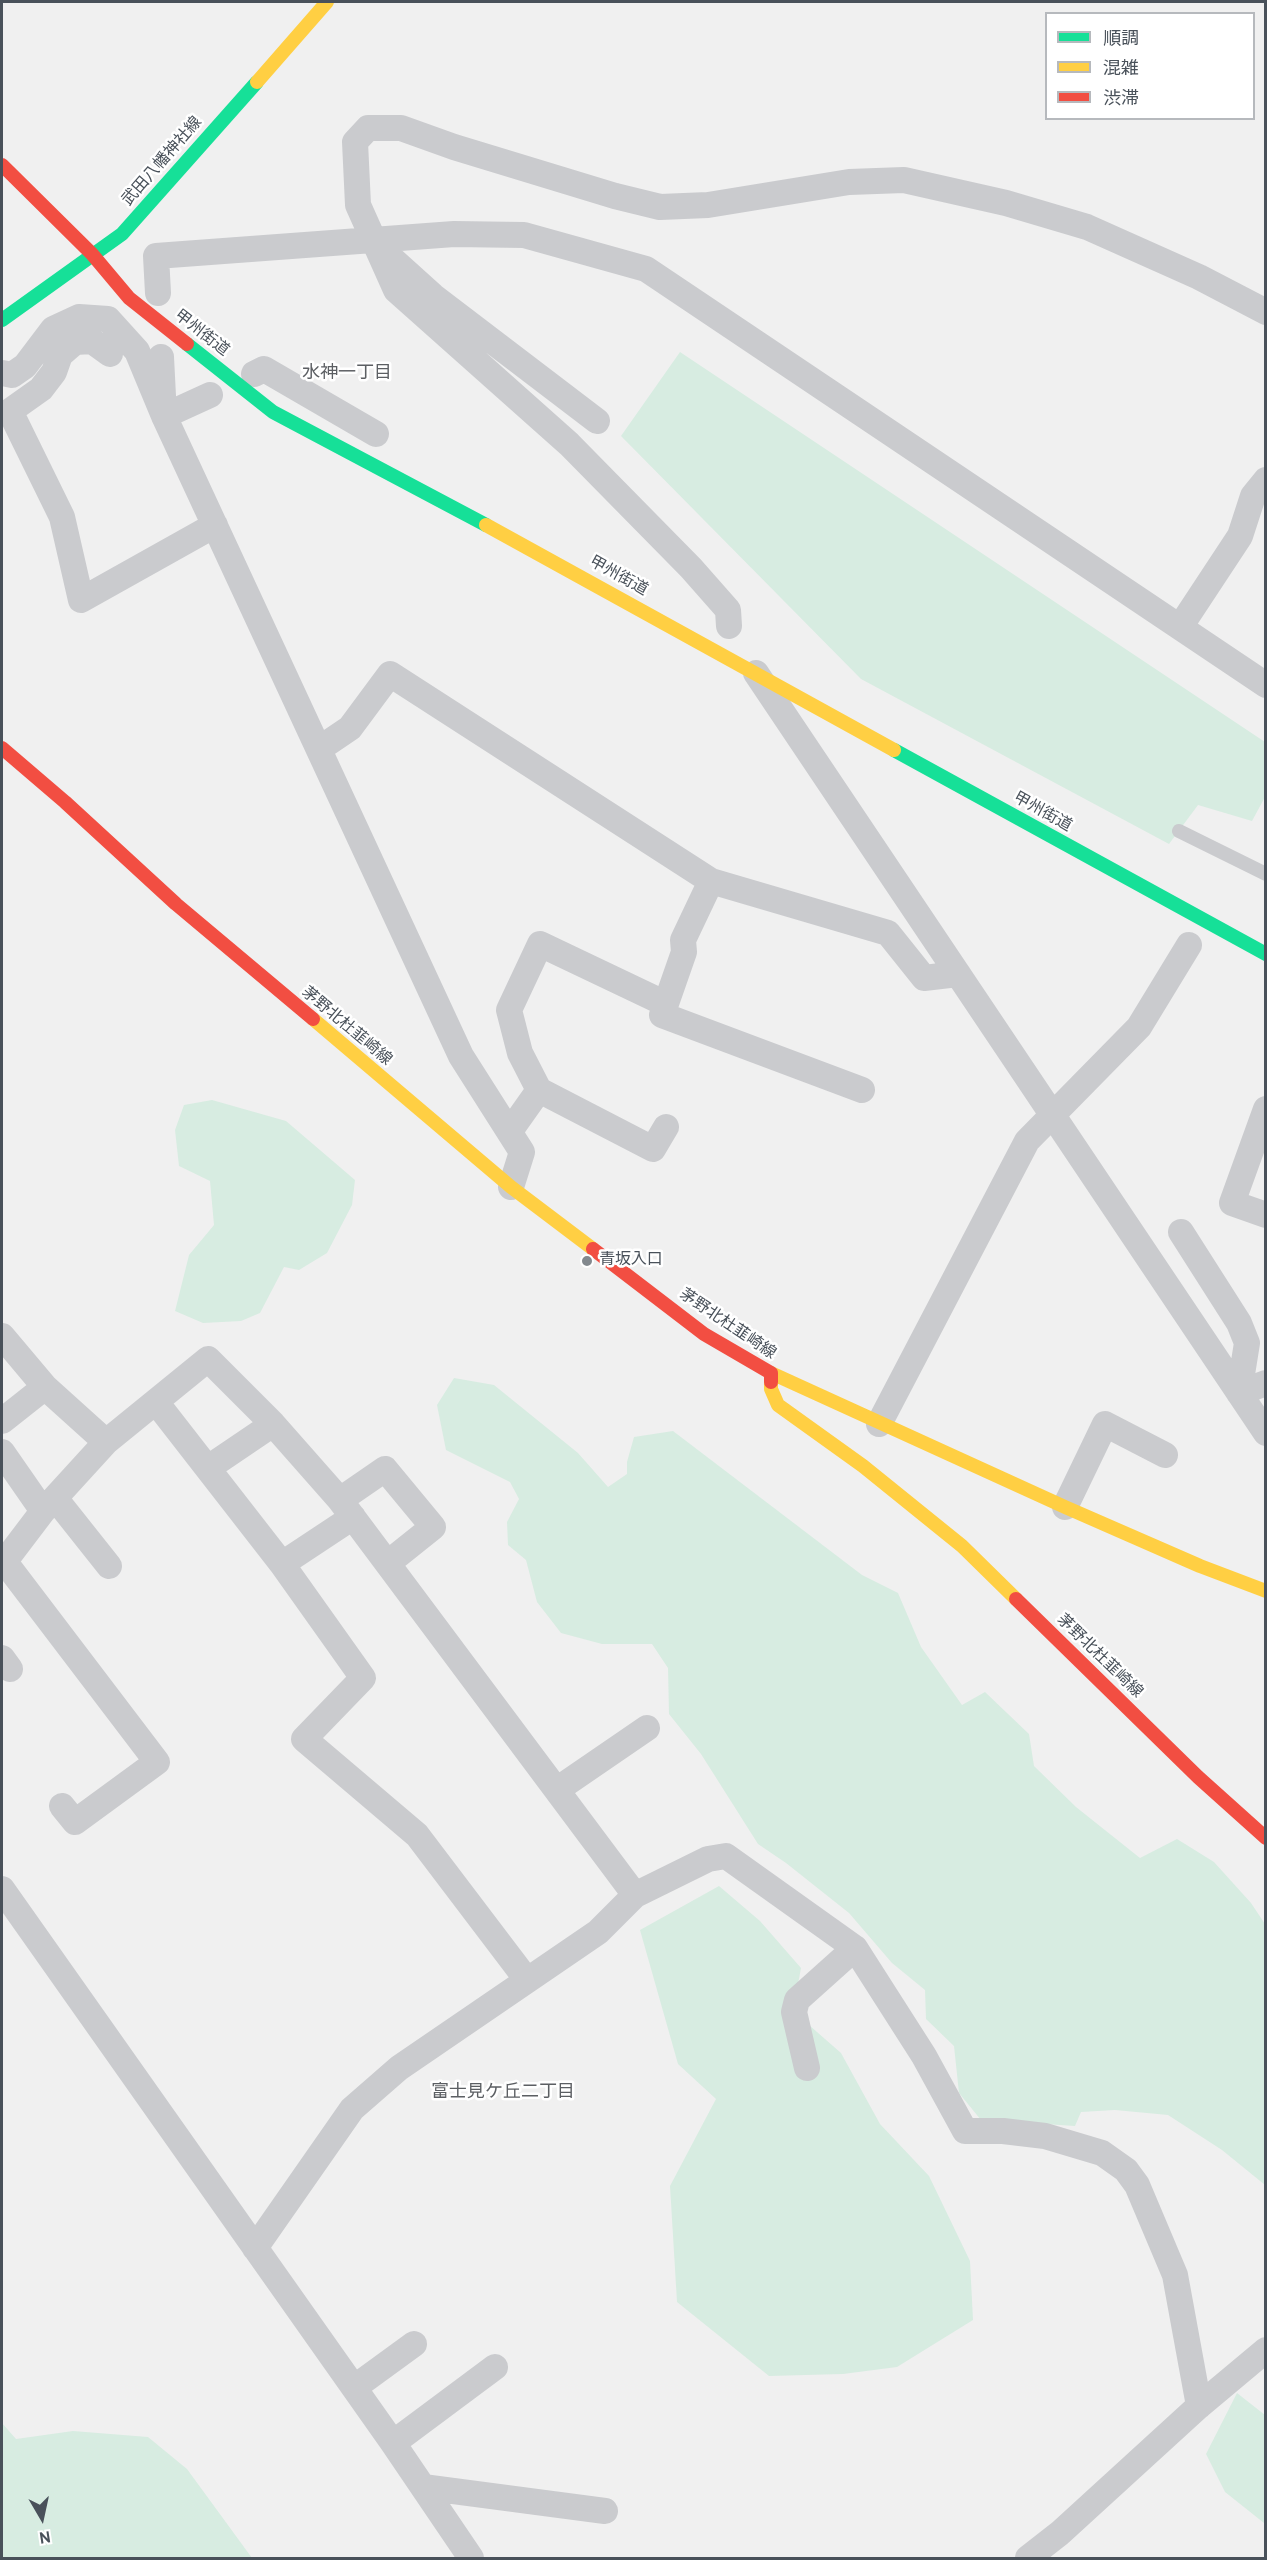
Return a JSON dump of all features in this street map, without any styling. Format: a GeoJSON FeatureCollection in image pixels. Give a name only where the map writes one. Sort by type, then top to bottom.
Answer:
{"type":"FeatureCollection","features":[{"type":"Feature","properties":{"kind":"main road","name":"武田八幡神社線"},"geometry":{"type":"LineString","coordinates":[[2,320],[122,234],[327,2]]}},
{"type":"Feature","properties":{"kind":"main road","name":"甲州街道"},"geometry":{"type":"LineString","coordinates":[[2,165],[92,254],[129,298],[273,412],[561,564],[1266,954]]}},
{"type":"Feature","properties":{"kind":"main road","name":"茅野北杜韮崎線"},"geometry":{"type":"LineString","coordinates":[[2,748],[66,802],[185,911],[511,1187],[705,1334],[771,1373],[771,1389],[778,1405],[863,1466],[962,1546],[1198,1777],[1266,1838]]}},
{"type":"Feature","properties":{"kind":"main road"},"geometry":{"type":"LineString","coordinates":[[771,1373],[1065,1507],[1200,1566],[1266,1591]]}},
{"type":"Feature","properties":{"kind":"street"},"geometry":{"type":"LineString","coordinates":[[729,626],[728,610],[698,576],[569,444],[396,290],[358,205],[355,142],[368,128],[401,128],[605,193],[660,207],[708,205],[849,182],[904,180],[1006,203],[1087,227],[1199,277],[1266,312]]}},
{"type":"Feature","properties":{"kind":"street"},"geometry":{"type":"LineString","coordinates":[[158,293],[156,256],[373,242],[454,234],[524,235],[645,269],[1266,685]]}},
{"type":"Feature","properties":{"kind":"street"},"geometry":{"type":"LineString","coordinates":[[373,242],[433,296],[597,421]]}},
{"type":"Feature","properties":{"kind":"street"},"geometry":{"type":"LineString","coordinates":[[215,525],[81,600],[69,539],[62,517],[9,411],[41,389],[54,372],[53,329],[79,317],[108,319],[137,351],[164,416],[215,525],[319,749],[461,1056],[522,1152],[511,1187]]}},
{"type":"Feature","properties":{"kind":"street"},"geometry":{"type":"LineString","coordinates":[[2,373],[12,375],[52,349],[75,342],[93,341],[110,354]]}},
{"type":"Feature","properties":{"kind":"street"},"geometry":{"type":"LineString","coordinates":[[161,357],[164,416]]}},
{"type":"Feature","properties":{"kind":"street"},"geometry":{"type":"LineString","coordinates":[[254,374],[264,369],[376,434]]}},
{"type":"Feature","properties":{"kind":"street"},"geometry":{"type":"LineString","coordinates":[[164,416],[210,394]]}},
{"type":"Feature","properties":{"kind":"street"},"geometry":{"type":"LineString","coordinates":[[1180,627],[1240,536],[1252,496],[1266,480]]}},
{"type":"Feature","properties":{"kind":"street"},"geometry":{"type":"LineString","coordinates":[[756,673],[1266,1433]]}},
{"type":"Feature","properties":{"kind":"street"},"geometry":{"type":"LineString","coordinates":[[319,749],[350,728],[390,674],[711,881],[888,933],[924,978],[958,974]]}},
{"type":"Feature","properties":{"kind":"street"},"geometry":{"type":"LineString","coordinates":[[711,881],[683,940],[684,952],[662,1015],[862,1090]]}},
{"type":"Feature","properties":{"kind":"street"},"geometry":{"type":"LineString","coordinates":[[666,1004],[540,944],[509,1010],[520,1053],[539,1090],[653,1149],[666,1127]]}},
{"type":"Feature","properties":{"kind":"street"},"geometry":{"type":"LineString","coordinates":[[879,1424],[1027,1142],[1139,1027],[1189,945]]}},
{"type":"Feature","properties":{"kind":"street"},"geometry":{"type":"LineString","coordinates":[[510,1131],[539,1090]]}},
{"type":"Feature","properties":{"kind":"street"},"geometry":{"type":"LineString","coordinates":[[1266,1109],[1232,1203],[1266,1215]]}},
{"type":"Feature","properties":{"kind":"street"},"geometry":{"type":"LineString","coordinates":[[1181,1232],[1239,1323],[1247,1343],[1239,1393]]}},
{"type":"Feature","properties":{"kind":"street"},"geometry":{"type":"LineString","coordinates":[[2,1336],[45,1387],[106,1442]]}},
{"type":"Feature","properties":{"kind":"street"},"geometry":{"type":"LineString","coordinates":[[62,1806],[75,1822],[157,1762],[3,1563],[49,1505],[106,1442],[208,1359],[273,1424],[347,1509],[635,1895]]}},
{"type":"Feature","properties":{"kind":"street"},"geometry":{"type":"LineString","coordinates":[[1239,1393],[1266,1383]]}},
{"type":"Feature","properties":{"kind":"street"},"geometry":{"type":"LineString","coordinates":[[2,1421],[45,1387]]}},
{"type":"Feature","properties":{"kind":"street"},"geometry":{"type":"LineString","coordinates":[[156,1402],[282,1564],[363,1678],[304,1739],[417,1835],[527,1980]]}},
{"type":"Feature","properties":{"kind":"street"},"geometry":{"type":"LineString","coordinates":[[208,1468],[273,1424]]}},
{"type":"Feature","properties":{"kind":"street"},"geometry":{"type":"LineString","coordinates":[[1065,1507],[1105,1424],[1165,1455]]}},
{"type":"Feature","properties":{"kind":"street"},"geometry":{"type":"LineString","coordinates":[[2,1452],[49,1505],[109,1566]]}},
{"type":"Feature","properties":{"kind":"street"},"geometry":{"type":"LineString","coordinates":[[282,1564],[347,1509],[386,1469],[433,1527],[388,1563]]}},
{"type":"Feature","properties":{"kind":"street"},"geometry":{"type":"LineString","coordinates":[[558,1789],[647,1728]]}},
{"type":"Feature","properties":{"kind":"street"},"geometry":{"type":"LineString","coordinates":[[255,2248],[352,2109],[399,2068],[598,1932],[635,1895],[708,1859],[726,1856],[855,1948],[924,2056],[965,2131],[1003,2131],[1045,2136],[1102,2152],[1126,2170],[1137,2186],[1175,2275],[1200,2406]]}},
{"type":"Feature","properties":{"kind":"street"},"geometry":{"type":"LineString","coordinates":[[2,1889],[355,2387],[471,2559]]}},
{"type":"Feature","properties":{"kind":"street"},"geometry":{"type":"LineString","coordinates":[[807,2068],[794,2012],[797,2000],[855,1948]]}},
{"type":"Feature","properties":{"kind":"street"},"geometry":{"type":"LineString","coordinates":[[355,2387],[414,2344]]}},
{"type":"Feature","properties":{"kind":"street"},"geometry":{"type":"LineString","coordinates":[[1028,2559],[1266,2350]]}},
{"type":"Feature","properties":{"kind":"street"},"geometry":{"type":"LineString","coordinates":[[393,2443],[495,2367]]}},
{"type":"Feature","properties":{"kind":"street"},"geometry":{"type":"LineString","coordinates":[[423,2487],[604,2511]]}},
{"type":"Feature","properties":{"kind":"lane"},"geometry":{"type":"LineString","coordinates":[[1179,831],[1266,874]]}},
{"type":"Feature","properties":{"kind":"green space"},"geometry":{"type":"Polygon","coordinates":[[[680,352],[1265,742],[1265,797],[1252,821],[1198,805],[1169,844],[861,679],[621,436],[680,352]]]}},
{"type":"Feature","properties":{"kind":"green space"},"geometry":{"type":"Polygon","coordinates":[[[212,1100],[286,1121],[355,1180],[352,1205],[327,1253],[299,1270],[284,1267],[260,1313],[241,1321],[203,1323],[175,1311],[189,1255],[214,1225],[210,1181],[179,1166],[175,1130],[184,1105],[212,1100]]]}},
{"type":"Feature","properties":{"kind":"green space"},"geometry":{"type":"Polygon","coordinates":[[[454,1378],[494,1385],[578,1453],[608,1487],[627,1474],[627,1462],[634,1437],[673,1431],[862,1575],[898,1593],[921,1647],[962,1705],[985,1692],[1029,1734],[1034,1766],[1076,1807],[1140,1858],[1177,1839],[1214,1862],[1251,1903],[1265,1924],[1265,2185],[1222,2150],[1168,2115],[1115,2110],[1081,2112],[1075,2126],[981,2120],[959,2093],[954,2046],[926,2019],[925,1990],[892,1963],[849,1913],[758,1844],[701,1754],[669,1714],[668,1668],[652,1644],[602,1644],[561,1633],[537,1602],[526,1560],[508,1545],[507,1522],[519,1499],[510,1482],[446,1450],[437,1405],[454,1378]]]}},
{"type":"Feature","properties":{"kind":"green space"},"geometry":{"type":"Polygon","coordinates":[[[719,1886],[760,1921],[801,1968],[793,2011],[841,2053],[880,2124],[929,2176],[970,2261],[973,2320],[897,2367],[843,2374],[769,2376],[677,2302],[670,2186],[716,2099],[678,2064],[640,1930],[719,1886]]]}},
{"type":"Feature","properties":{"kind":"green space"},"geometry":{"type":"Polygon","coordinates":[[[1237,2393],[1265,2415],[1265,2529],[1264,2523],[1225,2492],[1206,2454],[1237,2393]]]}},
{"type":"Feature","properties":{"kind":"green space"},"geometry":{"type":"Polygon","coordinates":[[[2,2423],[16,2439],[73,2431],[148,2437],[187,2469],[252,2558],[2,2558],[2,2423]]]}},
{"type":"Feature","properties":{"kind":"traffic: fast"},"geometry":{"type":"LineString","coordinates":[[2,320],[122,234],[257,82]]}},
{"type":"Feature","properties":{"kind":"traffic: fast"},"geometry":{"type":"LineString","coordinates":[[187,344],[273,412],[486,525]]}},
{"type":"Feature","properties":{"kind":"traffic: fast"},"geometry":{"type":"LineString","coordinates":[[894,750],[1266,954]]}},
{"type":"Feature","properties":{"kind":"traffic: slow"},"geometry":{"type":"LineString","coordinates":[[257,82],[327,2]]}},
{"type":"Feature","properties":{"kind":"traffic: slow"},"geometry":{"type":"LineString","coordinates":[[486,525],[894,750]]}},
{"type":"Feature","properties":{"kind":"traffic: slow"},"geometry":{"type":"LineString","coordinates":[[313,1019],[511,1187],[593,1249]]}},
{"type":"Feature","properties":{"kind":"traffic: slow"},"geometry":{"type":"LineString","coordinates":[[771,1373],[1065,1507],[1200,1566],[1266,1591]]}},
{"type":"Feature","properties":{"kind":"traffic: slow"},"geometry":{"type":"LineString","coordinates":[[771,1382],[771,1389],[778,1405],[863,1466],[962,1546],[1016,1599]]}},
{"type":"Feature","properties":{"kind":"traffic: jam"},"geometry":{"type":"LineString","coordinates":[[2,165],[92,254],[129,298],[187,344]]}},
{"type":"Feature","properties":{"kind":"traffic: jam"},"geometry":{"type":"LineString","coordinates":[[2,748],[65,802],[176,904],[313,1019]]}},
{"type":"Feature","properties":{"kind":"traffic: jam"},"geometry":{"type":"LineString","coordinates":[[593,1249],[704,1334],[771,1373],[771,1382]]}},
{"type":"Feature","properties":{"kind":"traffic: jam"},"geometry":{"type":"LineString","coordinates":[[1016,1599],[1198,1777],[1266,1838]]}},
{"type":"Feature","properties":{"kind":"place","name":"青坂入口"},"geometry":{"type":"Point","coordinates":[587,1261]}},
{"type":"Feature","properties":{"kind":"district","name":"水神一丁目"},"geometry":{"type":"Point","coordinates":[347,374]}},
{"type":"Feature","properties":{"kind":"district","name":"富士見ケ丘二丁目"},"geometry":{"type":"Point","coordinates":[503,2093]}}]}
